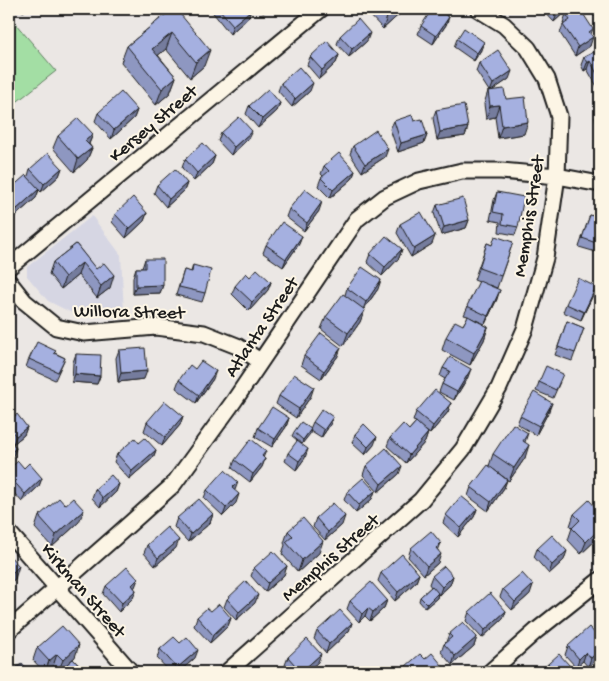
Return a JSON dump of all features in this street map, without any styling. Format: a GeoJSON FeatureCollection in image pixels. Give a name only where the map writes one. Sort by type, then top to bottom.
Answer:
{"type":"FeatureCollection","features":[{"type":"Feature","properties":{"kind":"street","name":"Kersey Street"},"geometry":{"type":"LineString","coordinates":[[9,267],[321,9]]}},
{"type":"Feature","properties":{"kind":"street","name":"Memphis Street"},"geometry":{"type":"LineString","coordinates":[[227,672],[421,500],[463,449],[500,388],[525,328],[545,258],[557,176],[559,116],[547,79],[528,48],[504,25],[478,9]]}},
{"type":"Feature","properties":{"kind":"street","name":"Atlanta Street"},"geometry":{"type":"LineString","coordinates":[[9,630],[173,484],[234,401],[357,219],[386,197],[420,181],[462,170],[557,176],[600,184]]}},
{"type":"Feature","properties":{"kind":"street","name":"Willora Street"},"geometry":{"type":"LineString","coordinates":[[9,282],[24,301],[56,326],[84,333],[156,327],[204,333],[237,346],[260,361]]}},
{"type":"Feature","properties":{"kind":"street","name":"Kirkman Street"},"geometry":{"type":"LineString","coordinates":[[9,533],[131,672]]}},
{"type":"Feature","properties":{"kind":"street"},"geometry":{"type":"LineString","coordinates":[[490,672],[536,631],[600,580]]}},
{"type":"Feature","properties":{"kind":"shaded area"},"geometry":{"type":"Polygon","coordinates":[[[92,216],[121,255],[124,313],[96,315],[72,313],[48,301],[27,276],[27,267],[92,216]]]}},
{"type":"Feature","properties":{"kind":"green space"},"geometry":{"type":"Polygon","coordinates":[[[9,16],[56,71],[9,108],[9,16]]]}},
{"type":"Feature","properties":{"kind":"building"},"geometry":{"type":"Polygon","coordinates":[[[172,9],[176,9],[210,50],[196,62],[172,33],[152,49],[176,77],[162,89],[127,46],[172,9]]]}},
{"type":"Feature","properties":{"kind":"building"},"geometry":{"type":"Polygon","coordinates":[[[219,9],[250,9],[251,10],[233,25],[219,9]]]}},
{"type":"Feature","properties":{"kind":"building"},"geometry":{"type":"Polygon","coordinates":[[[380,9],[396,9],[387,17],[380,9]]]}},
{"type":"Feature","properties":{"kind":"building"},"geometry":{"type":"Polygon","coordinates":[[[432,9],[437,9],[449,17],[436,36],[421,26],[432,9]]]}},
{"type":"Feature","properties":{"kind":"building"},"geometry":{"type":"Polygon","coordinates":[[[553,9],[563,9],[557,14],[553,9]]]}},
{"type":"Feature","properties":{"kind":"building"},"geometry":{"type":"Polygon","coordinates":[[[575,9],[580,9],[593,29],[589,32],[593,37],[578,47],[563,25],[570,20],[566,14],[575,9]]]}},
{"type":"Feature","properties":{"kind":"building"},"geometry":{"type":"Polygon","coordinates":[[[358,19],[370,33],[352,49],[340,36],[358,19]]]}},
{"type":"Feature","properties":{"kind":"building"},"geometry":{"type":"Polygon","coordinates":[[[464,28],[484,42],[477,53],[457,39],[464,28]]]}},
{"type":"Feature","properties":{"kind":"building"},"geometry":{"type":"Polygon","coordinates":[[[327,41],[339,55],[322,70],[310,57],[327,41]]]}},
{"type":"Feature","properties":{"kind":"building"},"geometry":{"type":"Polygon","coordinates":[[[498,50],[512,71],[493,84],[479,63],[498,50]]]}},
{"type":"Feature","properties":{"kind":"building"},"geometry":{"type":"Polygon","coordinates":[[[598,50],[600,54],[600,79],[590,61],[587,63],[584,57],[598,50]]]}},
{"type":"Feature","properties":{"kind":"building"},"geometry":{"type":"Polygon","coordinates":[[[299,67],[313,83],[295,99],[281,83],[299,67]]]}},
{"type":"Feature","properties":{"kind":"building"},"geometry":{"type":"Polygon","coordinates":[[[268,89],[280,103],[262,119],[249,106],[268,89]]]}},
{"type":"Feature","properties":{"kind":"building"},"geometry":{"type":"Polygon","coordinates":[[[504,89],[506,99],[525,97],[528,122],[502,126],[499,105],[490,106],[488,91],[504,89]]]}},
{"type":"Feature","properties":{"kind":"building"},"geometry":{"type":"Polygon","coordinates":[[[121,92],[137,110],[114,130],[98,113],[121,92]]]}},
{"type":"Feature","properties":{"kind":"building"},"geometry":{"type":"Polygon","coordinates":[[[464,105],[468,127],[440,132],[436,110],[464,105]]]}},
{"type":"Feature","properties":{"kind":"building"},"geometry":{"type":"Polygon","coordinates":[[[412,115],[414,121],[422,119],[427,135],[401,143],[394,121],[412,115]]]}},
{"type":"Feature","properties":{"kind":"building"},"geometry":{"type":"Polygon","coordinates":[[[239,117],[252,131],[234,147],[221,133],[239,117]]]}},
{"type":"Feature","properties":{"kind":"building"},"geometry":{"type":"Polygon","coordinates":[[[78,118],[93,134],[85,141],[92,148],[78,159],[58,136],[78,118]]]}},
{"type":"Feature","properties":{"kind":"building"},"geometry":{"type":"Polygon","coordinates":[[[376,130],[388,149],[365,164],[353,146],[376,130]]]}},
{"type":"Feature","properties":{"kind":"building"},"geometry":{"type":"Polygon","coordinates":[[[203,143],[215,156],[197,173],[185,159],[203,143]]]}},
{"type":"Feature","properties":{"kind":"building"},"geometry":{"type":"Polygon","coordinates":[[[48,153],[62,168],[44,184],[30,169],[48,153]]]}},
{"type":"Feature","properties":{"kind":"building"},"geometry":{"type":"Polygon","coordinates":[[[339,153],[355,171],[333,190],[321,178],[329,171],[324,166],[339,153]]]}},
{"type":"Feature","properties":{"kind":"building"},"geometry":{"type":"Polygon","coordinates":[[[175,169],[187,183],[169,199],[157,185],[175,169]]]}},
{"type":"Feature","properties":{"kind":"building"},"geometry":{"type":"Polygon","coordinates":[[[26,175],[39,189],[17,209],[9,200],[9,190],[26,175]]]}},
{"type":"Feature","properties":{"kind":"building"},"geometry":{"type":"Polygon","coordinates":[[[305,189],[322,202],[307,223],[289,209],[305,189]]]}},
{"type":"Feature","properties":{"kind":"building"},"geometry":{"type":"Polygon","coordinates":[[[497,192],[524,197],[518,227],[502,224],[503,214],[493,212],[497,192]]]}},
{"type":"Feature","properties":{"kind":"building"},"geometry":{"type":"Polygon","coordinates":[[[133,197],[147,213],[129,229],[115,214],[133,197]]]}},
{"type":"Feature","properties":{"kind":"building"},"geometry":{"type":"Polygon","coordinates":[[[463,198],[469,220],[444,227],[437,205],[463,198]]]}},
{"type":"Feature","properties":{"kind":"building"},"geometry":{"type":"Polygon","coordinates":[[[421,212],[435,236],[414,249],[400,224],[421,212]]]}},
{"type":"Feature","properties":{"kind":"building"},"geometry":{"type":"Polygon","coordinates":[[[590,215],[600,218],[599,244],[582,238],[590,215]]]}},
{"type":"Feature","properties":{"kind":"building"},"geometry":{"type":"Polygon","coordinates":[[[282,222],[302,236],[286,259],[266,245],[282,222]]]}},
{"type":"Feature","properties":{"kind":"building"},"geometry":{"type":"Polygon","coordinates":[[[386,236],[402,249],[385,267],[370,254],[386,236]]]}},
{"type":"Feature","properties":{"kind":"building"},"geometry":{"type":"Polygon","coordinates":[[[495,236],[513,242],[501,276],[479,268],[487,243],[492,245],[495,236]]]}},
{"type":"Feature","properties":{"kind":"building"},"geometry":{"type":"Polygon","coordinates":[[[76,244],[96,269],[104,263],[114,275],[101,286],[82,263],[65,277],[53,262],[76,244]]]}},
{"type":"Feature","properties":{"kind":"building"},"geometry":{"type":"Polygon","coordinates":[[[145,259],[163,259],[163,285],[136,286],[136,268],[145,268],[145,259]]]}},
{"type":"Feature","properties":{"kind":"building"},"geometry":{"type":"Polygon","coordinates":[[[193,265],[211,270],[205,293],[179,287],[184,270],[192,272],[193,265]]]}},
{"type":"Feature","properties":{"kind":"building"},"geometry":{"type":"Polygon","coordinates":[[[362,267],[381,280],[366,302],[347,288],[362,267]]]}},
{"type":"Feature","properties":{"kind":"building"},"geometry":{"type":"Polygon","coordinates":[[[257,269],[271,282],[252,302],[235,286],[246,273],[250,277],[257,269]]]}},
{"type":"Feature","properties":{"kind":"building"},"geometry":{"type":"Polygon","coordinates":[[[578,278],[596,287],[584,312],[566,304],[578,278]]]}},
{"type":"Feature","properties":{"kind":"building"},"geometry":{"type":"Polygon","coordinates":[[[479,281],[500,290],[488,316],[467,306],[479,281]]]}},
{"type":"Feature","properties":{"kind":"building"},"geometry":{"type":"Polygon","coordinates":[[[343,294],[365,310],[348,333],[326,317],[343,294]]]}},
{"type":"Feature","properties":{"kind":"building"},"geometry":{"type":"Polygon","coordinates":[[[468,316],[488,327],[474,353],[446,337],[455,321],[463,325],[468,316]]]}},
{"type":"Feature","properties":{"kind":"building"},"geometry":{"type":"Polygon","coordinates":[[[9,317],[13,322],[9,326],[9,317]]]}},
{"type":"Feature","properties":{"kind":"building"},"geometry":{"type":"Polygon","coordinates":[[[567,321],[584,328],[575,353],[558,347],[567,321]]]}},
{"type":"Feature","properties":{"kind":"building"},"geometry":{"type":"Polygon","coordinates":[[[321,333],[341,348],[324,371],[304,356],[321,333]]]}},
{"type":"Feature","properties":{"kind":"building"},"geometry":{"type":"Polygon","coordinates":[[[37,342],[56,351],[54,353],[65,358],[58,372],[29,359],[37,342]]]}},
{"type":"Feature","properties":{"kind":"building"},"geometry":{"type":"Polygon","coordinates":[[[145,348],[147,371],[121,373],[119,350],[145,348]]]}},
{"type":"Feature","properties":{"kind":"building"},"geometry":{"type":"Polygon","coordinates":[[[76,354],[101,355],[100,376],[75,374],[76,354]]]}},
{"type":"Feature","properties":{"kind":"building"},"geometry":{"type":"Polygon","coordinates":[[[450,357],[471,369],[457,392],[442,384],[450,371],[443,368],[450,357]]]}},
{"type":"Feature","properties":{"kind":"building"},"geometry":{"type":"Polygon","coordinates":[[[201,361],[216,371],[199,395],[179,380],[190,365],[195,369],[201,361]]]}},
{"type":"Feature","properties":{"kind":"building"},"geometry":{"type":"Polygon","coordinates":[[[546,366],[563,374],[556,390],[539,382],[546,366]]]}},
{"type":"Feature","properties":{"kind":"building"},"geometry":{"type":"Polygon","coordinates":[[[294,374],[314,387],[299,409],[279,396],[294,374]]]}},
{"type":"Feature","properties":{"kind":"building"},"geometry":{"type":"Polygon","coordinates":[[[435,390],[451,403],[433,426],[416,412],[435,390]]]}},
{"type":"Feature","properties":{"kind":"building"},"geometry":{"type":"Polygon","coordinates":[[[534,392],[552,403],[539,426],[520,416],[534,392]]]}},
{"type":"Feature","properties":{"kind":"building"},"geometry":{"type":"Polygon","coordinates":[[[165,401],[183,416],[165,437],[147,422],[165,401]]]}},
{"type":"Feature","properties":{"kind":"building"},"geometry":{"type":"Polygon","coordinates":[[[272,407],[289,418],[275,439],[258,428],[272,407]]]}},
{"type":"Feature","properties":{"kind":"building"},"geometry":{"type":"Polygon","coordinates":[[[322,409],[333,417],[324,430],[313,422],[322,409]]]}},
{"type":"Feature","properties":{"kind":"building"},"geometry":{"type":"Polygon","coordinates":[[[17,414],[27,427],[16,436],[9,428],[9,422],[17,414]]]}},
{"type":"Feature","properties":{"kind":"building"},"geometry":{"type":"Polygon","coordinates":[[[301,422],[311,429],[303,440],[294,432],[301,422]]]}},
{"type":"Feature","properties":{"kind":"building"},"geometry":{"type":"Polygon","coordinates":[[[416,422],[428,433],[409,455],[390,438],[403,424],[409,430],[416,422]]]}},
{"type":"Feature","properties":{"kind":"building"},"geometry":{"type":"Polygon","coordinates":[[[364,424],[377,437],[368,447],[355,434],[364,424]]]}},
{"type":"Feature","properties":{"kind":"building"},"geometry":{"type":"Polygon","coordinates":[[[513,424],[528,433],[523,441],[529,445],[514,468],[493,454],[513,424]]]}},
{"type":"Feature","properties":{"kind":"building"},"geometry":{"type":"Polygon","coordinates":[[[135,438],[139,443],[145,438],[156,450],[132,471],[117,454],[135,438]]]}},
{"type":"Feature","properties":{"kind":"building"},"geometry":{"type":"Polygon","coordinates":[[[9,439],[16,448],[9,454],[9,439]]]}},
{"type":"Feature","properties":{"kind":"building"},"geometry":{"type":"Polygon","coordinates":[[[251,439],[266,451],[262,456],[265,459],[253,474],[235,460],[251,439]]]}},
{"type":"Feature","properties":{"kind":"building"},"geometry":{"type":"Polygon","coordinates":[[[297,441],[308,449],[299,461],[288,453],[297,441]]]}},
{"type":"Feature","properties":{"kind":"building"},"geometry":{"type":"Polygon","coordinates":[[[386,448],[402,466],[381,484],[366,466],[386,448]]]}},
{"type":"Feature","properties":{"kind":"building"},"geometry":{"type":"Polygon","coordinates":[[[18,461],[24,468],[29,463],[42,478],[25,494],[9,476],[9,469],[18,461]]]}},
{"type":"Feature","properties":{"kind":"building"},"geometry":{"type":"Polygon","coordinates":[[[488,465],[507,480],[491,502],[471,487],[488,465]]]}},
{"type":"Feature","properties":{"kind":"building"},"geometry":{"type":"Polygon","coordinates":[[[225,470],[238,482],[232,488],[239,494],[226,508],[207,490],[225,470]]]}},
{"type":"Feature","properties":{"kind":"building"},"geometry":{"type":"Polygon","coordinates":[[[111,475],[119,484],[103,498],[95,489],[111,475]]]}},
{"type":"Feature","properties":{"kind":"building"},"geometry":{"type":"Polygon","coordinates":[[[363,478],[375,491],[359,505],[347,492],[363,478]]]}},
{"type":"Feature","properties":{"kind":"building"},"geometry":{"type":"Polygon","coordinates":[[[461,496],[477,509],[461,528],[446,515],[461,496]]]}},
{"type":"Feature","properties":{"kind":"building"},"geometry":{"type":"Polygon","coordinates":[[[59,498],[65,505],[73,498],[84,510],[56,535],[39,516],[59,498]]]}},
{"type":"Feature","properties":{"kind":"building"},"geometry":{"type":"Polygon","coordinates":[[[199,499],[213,514],[191,534],[177,518],[199,499]]]}},
{"type":"Feature","properties":{"kind":"building"},"geometry":{"type":"Polygon","coordinates":[[[589,500],[600,512],[600,528],[586,542],[572,528],[580,520],[574,514],[589,500]]]}},
{"type":"Feature","properties":{"kind":"building"},"geometry":{"type":"Polygon","coordinates":[[[333,503],[345,516],[328,532],[316,518],[333,503]]]}},
{"type":"Feature","properties":{"kind":"building"},"geometry":{"type":"Polygon","coordinates":[[[303,518],[323,541],[302,560],[286,542],[293,536],[288,531],[303,518]]]}},
{"type":"Feature","properties":{"kind":"building"},"geometry":{"type":"Polygon","coordinates":[[[167,527],[179,540],[158,558],[147,545],[167,527]]]}},
{"type":"Feature","properties":{"kind":"building"},"geometry":{"type":"Polygon","coordinates":[[[431,531],[441,543],[436,548],[441,554],[427,566],[411,548],[431,531]]]}},
{"type":"Feature","properties":{"kind":"building"},"geometry":{"type":"Polygon","coordinates":[[[552,535],[567,551],[552,565],[537,549],[552,535]]]}},
{"type":"Feature","properties":{"kind":"building"},"geometry":{"type":"Polygon","coordinates":[[[273,551],[287,566],[268,583],[254,568],[273,551]]]}},
{"type":"Feature","properties":{"kind":"building"},"geometry":{"type":"Polygon","coordinates":[[[402,554],[419,574],[398,592],[381,573],[402,554]]]}},
{"type":"Feature","properties":{"kind":"building"},"geometry":{"type":"Polygon","coordinates":[[[9,555],[19,566],[9,576],[9,555]]]}},
{"type":"Feature","properties":{"kind":"building"},"geometry":{"type":"Polygon","coordinates":[[[444,566],[453,576],[442,587],[432,576],[444,566]]]}},
{"type":"Feature","properties":{"kind":"building"},"geometry":{"type":"Polygon","coordinates":[[[127,567],[138,579],[132,585],[136,590],[122,603],[106,586],[127,567]]]}},
{"type":"Feature","properties":{"kind":"building"},"geometry":{"type":"Polygon","coordinates":[[[522,573],[533,585],[515,602],[503,589],[522,573]]]}},
{"type":"Feature","properties":{"kind":"building"},"geometry":{"type":"Polygon","coordinates":[[[246,581],[258,595],[239,612],[227,599],[246,581]]]}},
{"type":"Feature","properties":{"kind":"building"},"geometry":{"type":"Polygon","coordinates":[[[371,582],[387,600],[373,612],[368,608],[362,614],[350,601],[371,582]]]}},
{"type":"Feature","properties":{"kind":"building"},"geometry":{"type":"Polygon","coordinates":[[[432,586],[438,593],[427,604],[420,597],[432,586]]]}},
{"type":"Feature","properties":{"kind":"building"},"geometry":{"type":"Polygon","coordinates":[[[490,593],[506,611],[485,630],[469,612],[490,593]]]}},
{"type":"Feature","properties":{"kind":"building"},"geometry":{"type":"Polygon","coordinates":[[[219,604],[231,618],[213,635],[197,617],[207,608],[211,611],[219,604]]]}},
{"type":"Feature","properties":{"kind":"building"},"geometry":{"type":"Polygon","coordinates":[[[340,610],[352,623],[329,644],[317,631],[340,610]]]}},
{"type":"Feature","properties":{"kind":"building"},"geometry":{"type":"Polygon","coordinates":[[[463,622],[477,637],[455,656],[444,644],[452,637],[449,634],[463,622]]]}},
{"type":"Feature","properties":{"kind":"building"},"geometry":{"type":"Polygon","coordinates":[[[62,626],[79,645],[63,660],[57,654],[49,661],[37,648],[62,626]]]}},
{"type":"Feature","properties":{"kind":"building"},"geometry":{"type":"Polygon","coordinates":[[[589,627],[600,639],[600,650],[591,658],[586,652],[579,659],[568,646],[589,627]]]}},
{"type":"Feature","properties":{"kind":"building"},"geometry":{"type":"Polygon","coordinates":[[[174,637],[180,643],[187,637],[198,650],[177,668],[160,649],[174,637]]]}},
{"type":"Feature","properties":{"kind":"building"},"geometry":{"type":"Polygon","coordinates":[[[307,639],[321,654],[301,672],[288,657],[307,639]]]}},
{"type":"Feature","properties":{"kind":"building"},"geometry":{"type":"Polygon","coordinates":[[[432,653],[442,665],[434,672],[412,672],[406,666],[420,654],[425,659],[432,653]]]}},
{"type":"Feature","properties":{"kind":"building"},"geometry":{"type":"Polygon","coordinates":[[[559,654],[570,666],[563,672],[539,672],[559,654]]]}},
{"type":"Feature","properties":{"kind":"building"},"geometry":{"type":"Polygon","coordinates":[[[73,659],[83,670],[81,672],[62,672],[60,670],[73,659]]]}},
{"type":"Feature","properties":{"kind":"building"},"geometry":{"type":"Polygon","coordinates":[[[22,663],[30,672],[12,672],[22,663]]]}},
{"type":"Feature","properties":{"kind":"building"},"geometry":{"type":"Polygon","coordinates":[[[278,667],[283,672],[273,672],[278,667]]]}}]}
